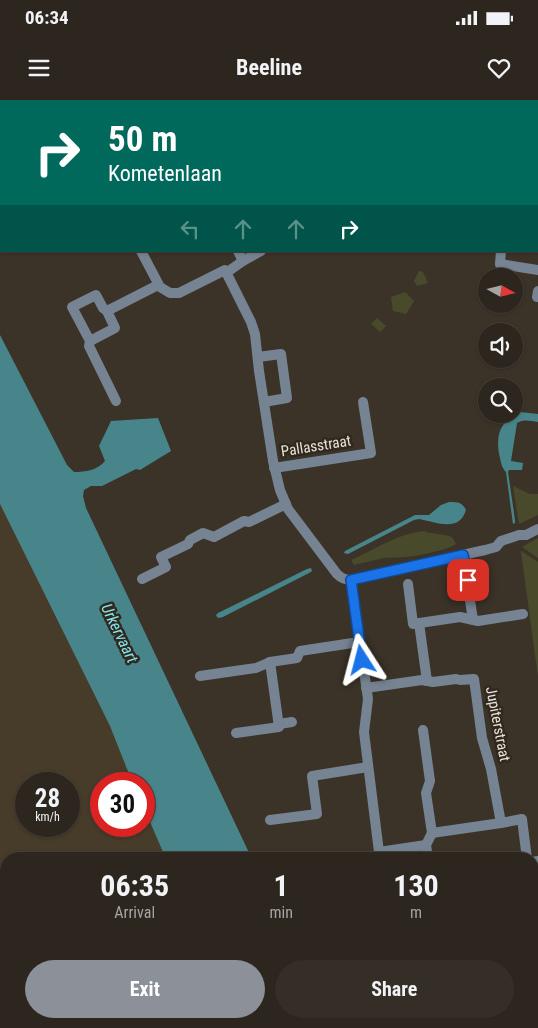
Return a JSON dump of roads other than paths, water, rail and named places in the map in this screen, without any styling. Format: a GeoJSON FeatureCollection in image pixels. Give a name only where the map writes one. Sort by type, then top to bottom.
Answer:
{"type":"FeatureCollection","features":[{"type":"Feature","properties":{"kind":"street"},"geometry":{"type":"LineString","coordinates":[[142,252],[161,288],[167,292],[177,294],[225,270],[226,273],[259,252]]}},
{"type":"Feature","properties":{"kind":"street"},"geometry":{"type":"LineString","coordinates":[[238,252],[243,261]]}},
{"type":"Feature","properties":{"kind":"street"},"geometry":{"type":"LineString","coordinates":[[502,252],[500,264],[538,270]]}},
{"type":"Feature","properties":{"kind":"street","name":"Pallasstraat"},"geometry":{"type":"LineString","coordinates":[[226,273],[254,328],[278,486],[286,504],[337,574],[344,579],[351,580]]}},
{"type":"Feature","properties":{"kind":"street"},"geometry":{"type":"LineString","coordinates":[[107,311],[158,284]]}},
{"type":"Feature","properties":{"kind":"street"},"geometry":{"type":"LineString","coordinates":[[90,341],[115,328],[107,311],[96,296],[72,307],[90,341],[89,346],[116,401]]}},
{"type":"Feature","properties":{"kind":"street"},"geometry":{"type":"LineString","coordinates":[[258,357],[281,354],[286,388],[287,398],[264,402]]}},
{"type":"Feature","properties":{"kind":"street","name":"Pallasstraat"},"geometry":{"type":"LineString","coordinates":[[274,468],[371,453],[364,402]]}},
{"type":"Feature","properties":{"kind":"street"},"geometry":{"type":"LineString","coordinates":[[142,579],[166,567],[161,557],[188,544],[190,540],[197,536],[203,533],[214,537],[244,521],[249,522],[286,504]]}},
{"type":"Feature","properties":{"kind":"street"},"geometry":{"type":"LineString","coordinates":[[378,852],[364,732],[368,699],[351,580],[496,547],[501,541],[526,535],[538,529]]}},
{"type":"Feature","properties":{"kind":"street"},"geometry":{"type":"LineString","coordinates":[[463,555],[473,620]]}},
{"type":"Feature","properties":{"kind":"street"},"geometry":{"type":"LineString","coordinates":[[408,584],[413,624],[460,617],[478,621],[523,614]]}},
{"type":"Feature","properties":{"kind":"street"},"geometry":{"type":"LineString","coordinates":[[420,623],[427,681]]}},
{"type":"Feature","properties":{"kind":"street"},"geometry":{"type":"LineString","coordinates":[[200,676],[256,668],[270,662],[297,658],[300,651],[359,642]]}},
{"type":"Feature","properties":{"kind":"street"},"geometry":{"type":"LineString","coordinates":[[270,662],[279,724]]}},
{"type":"Feature","properties":{"kind":"street","name":"Jupiterstraat"},"geometry":{"type":"LineString","coordinates":[[366,688],[422,680],[433,682],[474,679],[482,738],[491,769],[500,823]]}},
{"type":"Feature","properties":{"kind":"street"},"geometry":{"type":"LineString","coordinates":[[236,733],[279,727],[279,724],[292,722]]}},
{"type":"Feature","properties":{"kind":"street"},"geometry":{"type":"LineString","coordinates":[[423,730],[430,781],[426,793],[432,833],[426,845],[427,852]]}},
{"type":"Feature","properties":{"kind":"street"},"geometry":{"type":"LineString","coordinates":[[270,820],[317,814],[312,776],[368,767]]}},
{"type":"Feature","properties":{"kind":"street"},"geometry":{"type":"LineString","coordinates":[[432,833],[522,819],[526,852]]}},
{"type":"Feature","properties":{"kind":"street"},"geometry":{"type":"LineString","coordinates":[[392,852],[426,845]]}},
{"type":"Feature","properties":{"kind":"water","name":"Urkervaart"},"geometry":{"type":"Polygon","coordinates":[[[0,335],[67,465],[74,472],[91,470],[99,467],[105,461],[99,446],[111,421],[158,418],[171,451],[140,470],[136,469],[102,486],[91,486],[84,490],[83,496],[86,508],[249,852],[163,852],[155,834],[155,772],[128,772],[110,726],[0,504],[0,335]]]}},
{"type":"Feature","properties":{"kind":"water"},"geometry":{"type":"Polygon","coordinates":[[[523,412],[538,414],[538,422],[523,421],[523,412]]]}},
{"type":"Feature","properties":{"kind":"water"},"geometry":{"type":"Polygon","coordinates":[[[505,423],[517,423],[511,461],[523,463],[522,470],[509,470],[508,472],[515,520],[513,524],[506,472],[501,464],[498,443],[505,423]]]}},
{"type":"Feature","properties":{"kind":"water"},"geometry":{"type":"Polygon","coordinates":[[[449,502],[459,503],[466,510],[458,522],[439,524],[419,519],[414,520],[348,554],[344,553],[415,515],[429,515],[441,505],[449,502]]]}},
{"type":"Feature","properties":{"kind":"water"},"geometry":{"type":"Polygon","coordinates":[[[311,568],[312,571],[309,573],[223,617],[217,617],[218,613],[311,568]]]}}]}
